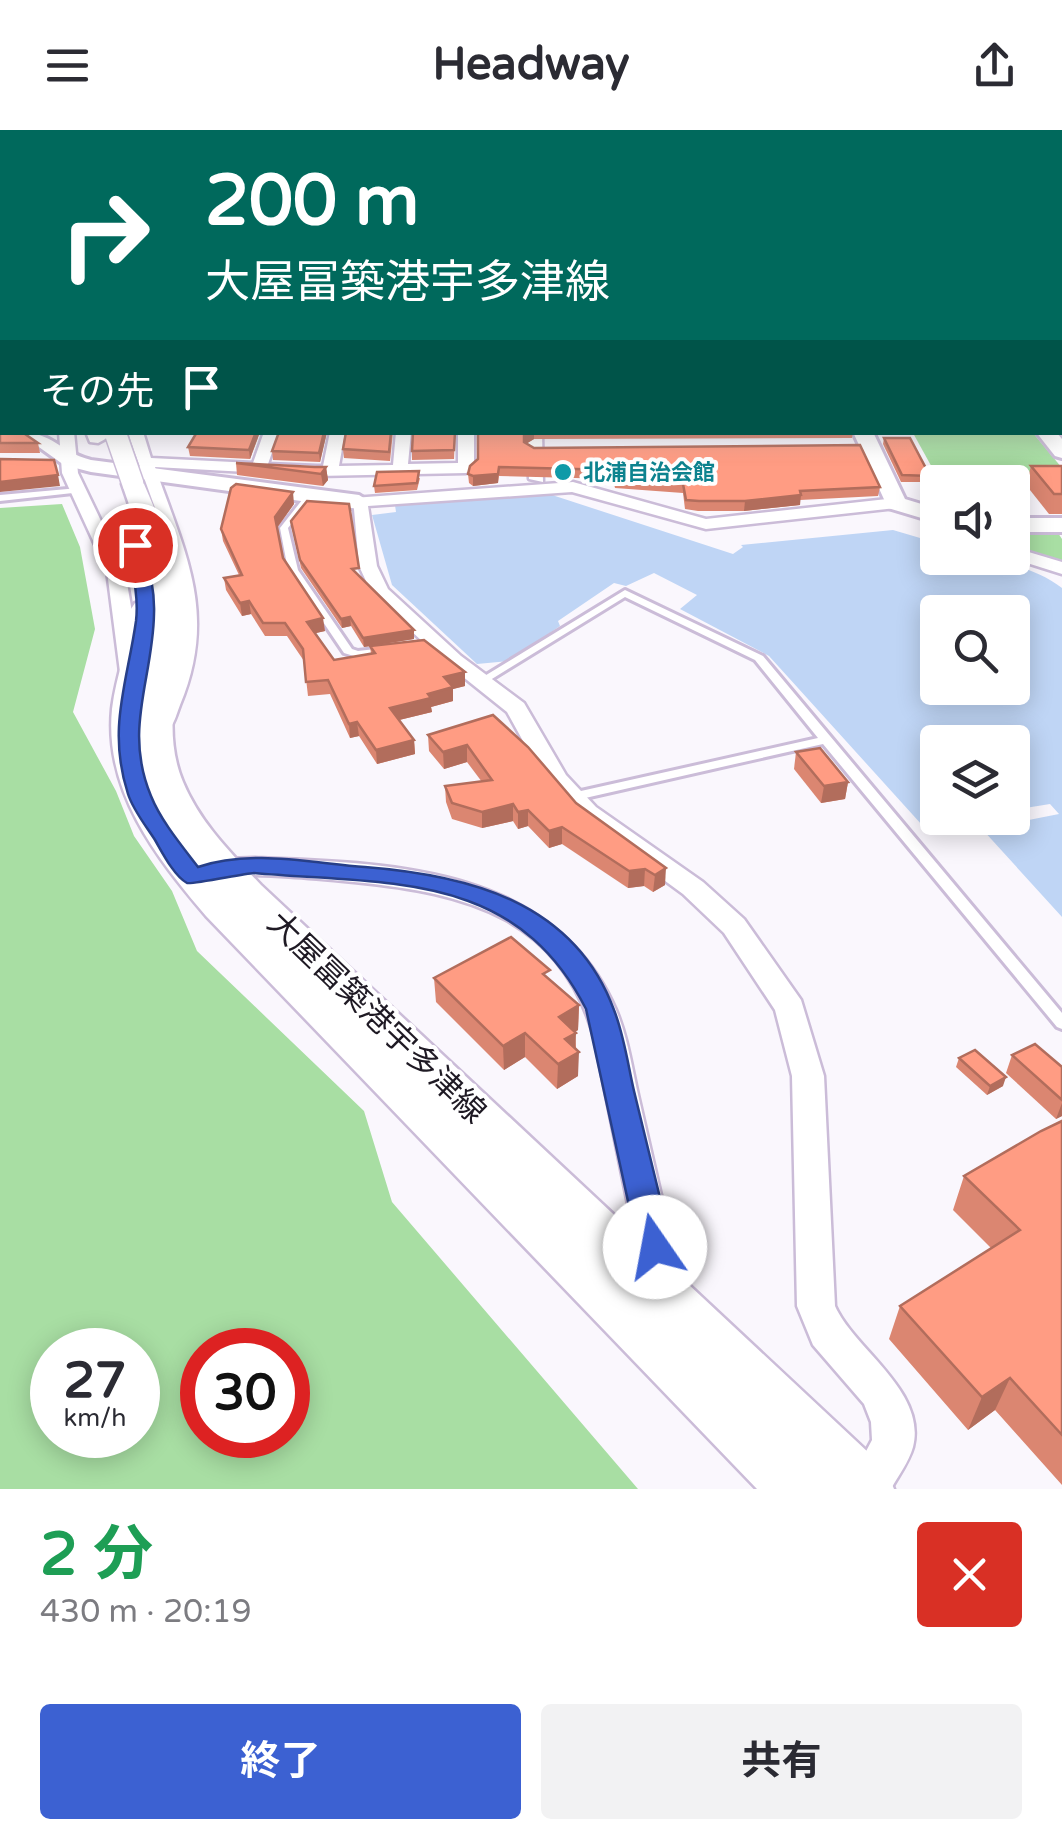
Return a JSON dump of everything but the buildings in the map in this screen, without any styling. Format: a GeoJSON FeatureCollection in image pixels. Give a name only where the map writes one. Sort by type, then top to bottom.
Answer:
{"type":"FeatureCollection","features":[{"type":"Feature","properties":{"kind":"main road","name":"大屋冨築港宇多津線"},"geometry":{"type":"LineString","coordinates":[[112,435],[106,475],[135,545],[145,592],[146,618],[132,682],[128,742],[131,770],[153,823],[209,872],[383,1046],[799,1489]]}},
{"type":"Feature","properties":{"kind":"main road","name":"大屋冨築港宇多津線"},"geometry":{"type":"LineString","coordinates":[[106,475],[164,565],[168,612],[155,736],[168,788],[209,872]]}},
{"type":"Feature","properties":{"kind":"main road","name":"大屋冨築港宇多津線"},"geometry":{"type":"LineString","coordinates":[[383,1046],[639,1271],[866,1489]]}},
{"type":"Feature","properties":{"kind":"street"},"geometry":{"type":"LineString","coordinates":[[33,435],[106,475],[259,468],[466,468],[466,435]]}},
{"type":"Feature","properties":{"kind":"street"},"geometry":{"type":"LineString","coordinates":[[69,435],[106,475]]}},
{"type":"Feature","properties":{"kind":"street"},"geometry":{"type":"LineString","coordinates":[[106,475],[112,435]]}},
{"type":"Feature","properties":{"kind":"street"},"geometry":{"type":"LineString","coordinates":[[259,468],[271,435]]}},
{"type":"Feature","properties":{"kind":"street"},"geometry":{"type":"LineString","coordinates":[[330,470],[337,435]]}},
{"type":"Feature","properties":{"kind":"street"},"geometry":{"type":"LineString","coordinates":[[400,469],[404,435]]}},
{"type":"Feature","properties":{"kind":"street"},"geometry":{"type":"LineString","coordinates":[[861,442],[896,503]]}},
{"type":"Feature","properties":{"kind":"street"},"geometry":{"type":"LineString","coordinates":[[538,489],[540,443]]}},
{"type":"Feature","properties":{"kind":"street"},"geometry":{"type":"LineString","coordinates":[[45,462],[106,475],[359,502],[574,487],[706,524],[896,503],[920,510]]}},
{"type":"Feature","properties":{"kind":"street"},"geometry":{"type":"LineString","coordinates":[[359,502],[368,566],[380,592],[429,646],[482,680],[516,708],[556,779],[587,812],[693,888],[734,926],[790,1008],[808,1076],[816,1306],[826,1332],[878,1390],[892,1421],[894,1444],[866,1489]]}},
{"type":"Feature","properties":{"kind":"street"},"geometry":{"type":"LineString","coordinates":[[1030,524],[1062,525]]}},
{"type":"Feature","properties":{"kind":"street"},"geometry":{"type":"LineString","coordinates":[[1030,558],[1062,568]]}},
{"type":"Feature","properties":{"kind":"street"},"geometry":{"type":"LineString","coordinates":[[209,872],[419,879],[458,887],[523,915],[556,941],[580,971],[600,1009],[613,1056],[655,1247],[639,1271]]}},
{"type":"Feature","properties":{"kind":"lane"},"geometry":{"type":"LineString","coordinates":[[0,498],[106,475]]}},
{"type":"Feature","properties":{"kind":"lane"},"geometry":{"type":"LineString","coordinates":[[309,497],[284,528],[293,570],[348,651],[357,654],[405,649]]}},
{"type":"Feature","properties":{"kind":"lane"},"geometry":{"type":"LineString","coordinates":[[482,680],[625,593],[759,658],[1062,1023]]}},
{"type":"Feature","properties":{"kind":"lane"},"geometry":{"type":"LineString","coordinates":[[572,797],[826,740]]}},
{"type":"Feature","properties":{"kind":"green space"},"geometry":{"type":"Polygon","coordinates":[[[914,435],[1035,435],[1062,473],[1030,472],[1030,465],[931,465],[914,435]]]}},
{"type":"Feature","properties":{"kind":"green space"},"geometry":{"type":"Polygon","coordinates":[[[62,504],[80,547],[95,629],[73,712],[116,791],[134,836],[172,891],[197,951],[364,1111],[392,1202],[638,1489],[0,1489],[0,508],[62,504]]]}},
{"type":"Feature","properties":{"kind":"green space"},"geometry":{"type":"Polygon","coordinates":[[[1030,529],[1056,530],[1062,539],[1062,561],[1030,551],[1030,529]]]}},
{"type":"Feature","properties":{"kind":"water"},"geometry":{"type":"Polygon","coordinates":[[[549,494],[733,554],[741,545],[893,530],[920,538],[920,575],[1030,575],[1030,571],[1048,579],[1062,588],[1062,917],[987,835],[1030,835],[1030,820],[1059,814],[1050,804],[1030,807],[1030,725],[920,725],[920,823],[769,656],[680,609],[697,595],[654,573],[626,586],[614,583],[509,661],[477,664],[392,585],[372,515],[396,512],[395,505],[549,494]]]}},
{"type":"Feature","properties":{"kind":"place","name":"北浦自治会館"},"geometry":{"type":"Point","coordinates":[563,472]}},
{"type":"Feature","properties":{"kind":"route"},"geometry":{"type":"LineString","coordinates":[[135,545],[142,568],[146,618],[128,710],[131,770],[153,823],[172,849],[194,877],[224,866],[254,866],[419,879],[458,887],[492,898],[523,915],[556,941],[580,971],[600,1009],[655,1247]]}}]}
